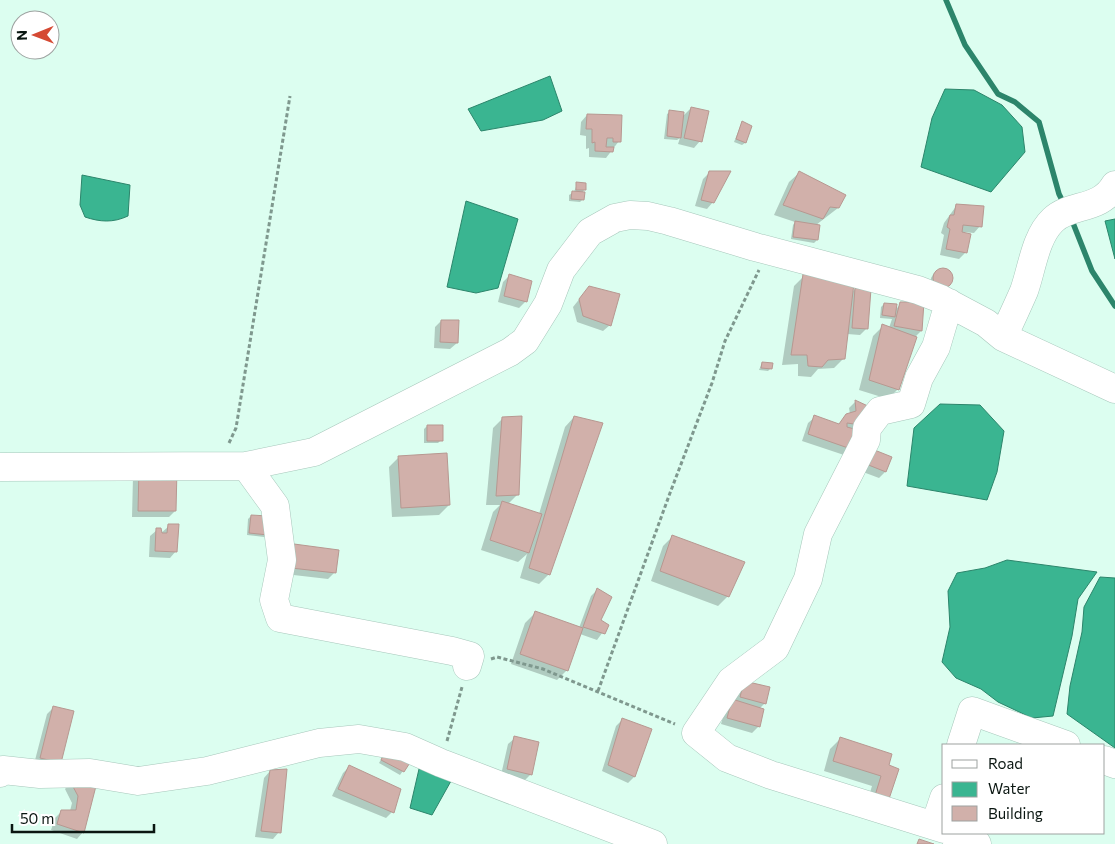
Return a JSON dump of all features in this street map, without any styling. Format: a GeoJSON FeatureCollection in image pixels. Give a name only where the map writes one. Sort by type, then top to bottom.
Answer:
{"type":"FeatureCollection","features":[{"type":"Feature","properties":{"kind":"street"},"geometry":{"type":"LineString","coordinates":[[1003,337],[1024,291],[1042,235],[1053,220],[1100,200],[1110,194],[1115,185]]}},
{"type":"Feature","properties":{"kind":"street"},"geometry":{"type":"LineString","coordinates":[[0,467],[246,466],[314,452],[510,352],[525,341],[548,304],[562,270],[579,246],[590,232],[615,218],[648,216],[755,247],[918,290],[949,303],[986,323],[1003,337],[1115,389]]}},
{"type":"Feature","properties":{"kind":"street"},"geometry":{"type":"LineString","coordinates":[[942,828],[771,775],[727,758],[696,733],[731,681],[775,648],[808,579],[818,534],[866,440],[867,428],[880,411],[911,404],[919,378],[936,347],[949,303]]}},
{"type":"Feature","properties":{"kind":"street"},"geometry":{"type":"LineString","coordinates":[[246,466],[275,506],[282,560],[274,600],[280,618],[452,650],[470,656],[468,666]]}},
{"type":"Feature","properties":{"kind":"street"},"geometry":{"type":"LineString","coordinates":[[961,744],[972,711],[1063,744]]}},
{"type":"Feature","properties":{"kind":"street"},"geometry":{"type":"LineString","coordinates":[[0,773],[4,770],[40,774],[90,773],[138,781],[207,771],[319,743],[359,739],[405,747],[441,763],[653,844]]}},
{"type":"Feature","properties":{"kind":"street"},"geometry":{"type":"LineString","coordinates":[[955,834],[977,844]]}},
{"type":"Feature","properties":{"kind":"path"},"geometry":{"type":"LineString","coordinates":[[217,466],[236,428],[290,96]]}},
{"type":"Feature","properties":{"kind":"path"},"geometry":{"type":"LineString","coordinates":[[598,691],[712,383],[725,341],[762,264],[755,247]]}},
{"type":"Feature","properties":{"kind":"path"},"geometry":{"type":"LineString","coordinates":[[441,763],[468,666],[497,657],[543,669],[696,733]]}},
{"type":"Feature","properties":{"kind":"water"},"geometry":{"type":"Polygon","coordinates":[[[550,76],[562,111],[543,120],[481,131],[468,109],[550,76]]]}},
{"type":"Feature","properties":{"kind":"water"},"geometry":{"type":"Polygon","coordinates":[[[945,89],[974,90],[1002,105],[1022,127],[1025,152],[991,192],[921,167],[932,118],[945,89]]]}},
{"type":"Feature","properties":{"kind":"water"},"geometry":{"type":"Polygon","coordinates":[[[82,175],[130,185],[128,216],[106,221],[85,217],[80,205],[82,175]]]}},
{"type":"Feature","properties":{"kind":"water"},"geometry":{"type":"Polygon","coordinates":[[[466,201],[518,219],[498,288],[476,293],[447,287],[466,201]]]}},
{"type":"Feature","properties":{"kind":"water"},"geometry":{"type":"Polygon","coordinates":[[[1115,219],[1115,259],[1105,221],[1115,219]]]}},
{"type":"Feature","properties":{"kind":"water"},"geometry":{"type":"Polygon","coordinates":[[[940,404],[980,405],[1004,431],[997,472],[987,500],[907,486],[914,428],[940,404]]]}},
{"type":"Feature","properties":{"kind":"water"},"geometry":{"type":"Polygon","coordinates":[[[1007,560],[1097,572],[1078,599],[1072,636],[1053,716],[1032,718],[998,702],[981,689],[956,678],[942,662],[950,627],[948,591],[957,573],[985,568],[1007,560]]]}},
{"type":"Feature","properties":{"kind":"water"},"geometry":{"type":"Polygon","coordinates":[[[1100,577],[1115,578],[1115,748],[1067,714],[1070,686],[1082,632],[1084,607],[1100,577]]]}},
{"type":"Feature","properties":{"kind":"water"},"geometry":{"type":"Polygon","coordinates":[[[419,769],[433,770],[451,781],[432,815],[410,808],[419,769]]]}},
{"type":"Feature","properties":{"kind":"building"},"geometry":{"type":"Polygon","coordinates":[[[691,107],[709,111],[702,142],[684,138],[691,107]]]}},
{"type":"Feature","properties":{"kind":"building"},"geometry":{"type":"Polygon","coordinates":[[[669,110],[684,112],[681,138],[667,136],[669,110]]]}},
{"type":"Feature","properties":{"kind":"building"},"geometry":{"type":"Polygon","coordinates":[[[587,114],[622,115],[621,142],[613,142],[613,138],[607,138],[606,147],[614,147],[613,152],[595,151],[595,142],[592,143],[592,129],[586,129],[587,114]]]}},
{"type":"Feature","properties":{"kind":"building"},"geometry":{"type":"Polygon","coordinates":[[[742,121],[752,126],[746,143],[736,139],[742,121]]]}},
{"type":"Feature","properties":{"kind":"building"},"geometry":{"type":"Polygon","coordinates":[[[709,171],[731,171],[714,203],[701,200],[709,171]]]}},
{"type":"Feature","properties":{"kind":"building"},"geometry":{"type":"Polygon","coordinates":[[[799,171],[846,195],[839,208],[830,207],[823,219],[783,205],[799,171]]]}},
{"type":"Feature","properties":{"kind":"building"},"geometry":{"type":"Polygon","coordinates":[[[576,182],[586,183],[586,190],[576,190],[576,182]]]}},
{"type":"Feature","properties":{"kind":"building"},"geometry":{"type":"Polygon","coordinates":[[[572,191],[585,192],[584,200],[571,199],[572,191]]]}},
{"type":"Feature","properties":{"kind":"building"},"geometry":{"type":"Polygon","coordinates":[[[956,204],[984,206],[982,227],[963,225],[962,232],[971,234],[967,253],[946,249],[950,229],[947,227],[950,215],[954,215],[956,204]]]}},
{"type":"Feature","properties":{"kind":"building"},"geometry":{"type":"Polygon","coordinates":[[[795,221],[820,225],[818,240],[793,237],[795,221]]]}},
{"type":"Feature","properties":{"kind":"building"},"geometry":{"type":"Polygon","coordinates":[[[939,268],[947,268],[953,274],[953,282],[947,288],[939,288],[933,282],[933,274],[939,268]]]}},
{"type":"Feature","properties":{"kind":"building"},"geometry":{"type":"Polygon","coordinates":[[[509,274],[532,281],[527,302],[504,296],[509,274]]]}},
{"type":"Feature","properties":{"kind":"building"},"geometry":{"type":"Polygon","coordinates":[[[803,274],[854,283],[845,359],[828,360],[822,367],[808,366],[807,355],[791,355],[803,274]]]}},
{"type":"Feature","properties":{"kind":"building"},"geometry":{"type":"Polygon","coordinates":[[[589,286],[620,294],[611,326],[583,316],[579,299],[589,286]]]}},
{"type":"Feature","properties":{"kind":"building"},"geometry":{"type":"Polygon","coordinates":[[[855,288],[871,289],[868,329],[852,328],[855,288]]]}},
{"type":"Feature","properties":{"kind":"building"},"geometry":{"type":"Polygon","coordinates":[[[900,302],[924,302],[922,331],[894,326],[900,302]]]}},
{"type":"Feature","properties":{"kind":"building"},"geometry":{"type":"Polygon","coordinates":[[[884,303],[897,304],[895,317],[882,315],[884,303]]]}},
{"type":"Feature","properties":{"kind":"building"},"geometry":{"type":"Polygon","coordinates":[[[441,320],[459,320],[458,343],[440,342],[441,320]]]}},
{"type":"Feature","properties":{"kind":"building"},"geometry":{"type":"Polygon","coordinates":[[[882,324],[917,337],[899,390],[869,380],[882,324]]]}},
{"type":"Feature","properties":{"kind":"building"},"geometry":{"type":"Polygon","coordinates":[[[762,362],[773,363],[772,369],[761,368],[762,362]]]}},
{"type":"Feature","properties":{"kind":"building"},"geometry":{"type":"Polygon","coordinates":[[[855,400],[870,407],[861,425],[847,423],[847,427],[858,430],[851,449],[808,434],[814,415],[839,424],[846,414],[856,411],[855,400]]]}},
{"type":"Feature","properties":{"kind":"building"},"geometry":{"type":"Polygon","coordinates":[[[522,416],[519,495],[496,496],[502,417],[522,416]]]}},
{"type":"Feature","properties":{"kind":"building"},"geometry":{"type":"Polygon","coordinates":[[[574,416],[603,423],[550,575],[529,568],[574,416]]]}},
{"type":"Feature","properties":{"kind":"building"},"geometry":{"type":"Polygon","coordinates":[[[427,425],[443,425],[443,441],[427,441],[427,425]]]}},
{"type":"Feature","properties":{"kind":"building"},"geometry":{"type":"Polygon","coordinates":[[[867,447],[892,457],[886,472],[861,462],[867,447]]]}},
{"type":"Feature","properties":{"kind":"building"},"geometry":{"type":"Polygon","coordinates":[[[447,453],[450,505],[401,508],[398,456],[447,453]]]}},
{"type":"Feature","properties":{"kind":"building"},"geometry":{"type":"Polygon","coordinates":[[[139,469],[177,469],[176,511],[138,511],[139,469]]]}},
{"type":"Feature","properties":{"kind":"building"},"geometry":{"type":"Polygon","coordinates":[[[502,501],[542,514],[529,553],[490,540],[502,501]]]}},
{"type":"Feature","properties":{"kind":"building"},"geometry":{"type":"Polygon","coordinates":[[[251,515],[268,516],[268,535],[249,533],[251,515]]]}},
{"type":"Feature","properties":{"kind":"building"},"geometry":{"type":"Polygon","coordinates":[[[168,524],[179,524],[177,552],[155,551],[156,528],[161,528],[162,533],[167,533],[168,524]]]}},
{"type":"Feature","properties":{"kind":"building"},"geometry":{"type":"Polygon","coordinates":[[[672,535],[745,562],[729,597],[660,571],[672,535]]]}},
{"type":"Feature","properties":{"kind":"building"},"geometry":{"type":"Polygon","coordinates":[[[294,544],[339,550],[336,573],[291,568],[294,544]]]}},
{"type":"Feature","properties":{"kind":"building"},"geometry":{"type":"Polygon","coordinates":[[[597,588],[612,597],[601,620],[609,625],[605,634],[583,627],[597,588]]]}},
{"type":"Feature","properties":{"kind":"building"},"geometry":{"type":"Polygon","coordinates":[[[535,611],[583,628],[568,671],[520,654],[535,611]]]}},
{"type":"Feature","properties":{"kind":"building"},"geometry":{"type":"Polygon","coordinates":[[[744,681],[770,687],[766,704],[740,697],[744,681]]]}},
{"type":"Feature","properties":{"kind":"building"},"geometry":{"type":"Polygon","coordinates":[[[732,699],[764,709],[760,727],[727,718],[732,699]]]}},
{"type":"Feature","properties":{"kind":"building"},"geometry":{"type":"Polygon","coordinates":[[[53,706],[74,711],[61,763],[40,758],[53,706]]]}},
{"type":"Feature","properties":{"kind":"building"},"geometry":{"type":"Polygon","coordinates":[[[622,718],[652,729],[635,777],[608,765],[622,718]]]}},
{"type":"Feature","properties":{"kind":"building"},"geometry":{"type":"Polygon","coordinates":[[[514,736],[539,742],[532,775],[507,769],[514,736]]]}},
{"type":"Feature","properties":{"kind":"building"},"geometry":{"type":"Polygon","coordinates":[[[840,737],[892,754],[889,765],[899,769],[887,805],[873,802],[881,776],[833,761],[840,737]]]}},
{"type":"Feature","properties":{"kind":"building"},"geometry":{"type":"Polygon","coordinates":[[[386,749],[413,758],[404,772],[381,760],[386,749]]]}},
{"type":"Feature","properties":{"kind":"building"},"geometry":{"type":"Polygon","coordinates":[[[349,765],[401,789],[394,813],[338,789],[349,765]]]}},
{"type":"Feature","properties":{"kind":"building"},"geometry":{"type":"Polygon","coordinates":[[[287,769],[281,833],[261,831],[270,770],[287,769]]]}},
{"type":"Feature","properties":{"kind":"building"},"geometry":{"type":"Polygon","coordinates":[[[70,781],[97,782],[84,833],[57,824],[61,810],[76,810],[78,796],[70,781]]]}},
{"type":"Feature","properties":{"kind":"building"},"geometry":{"type":"Polygon","coordinates":[[[919,839],[934,844],[917,844],[919,839]]]}},
{"type":"Feature","properties":{"kind":"waterway"},"geometry":{"type":"LineString","coordinates":[[946,0],[965,45],[998,94],[1015,102],[1039,122],[1059,194],[1065,206]]}},
{"type":"Feature","properties":{"kind":"waterway"},"geometry":{"type":"LineString","coordinates":[[1071,218],[1092,271],[1115,306]]}}]}
